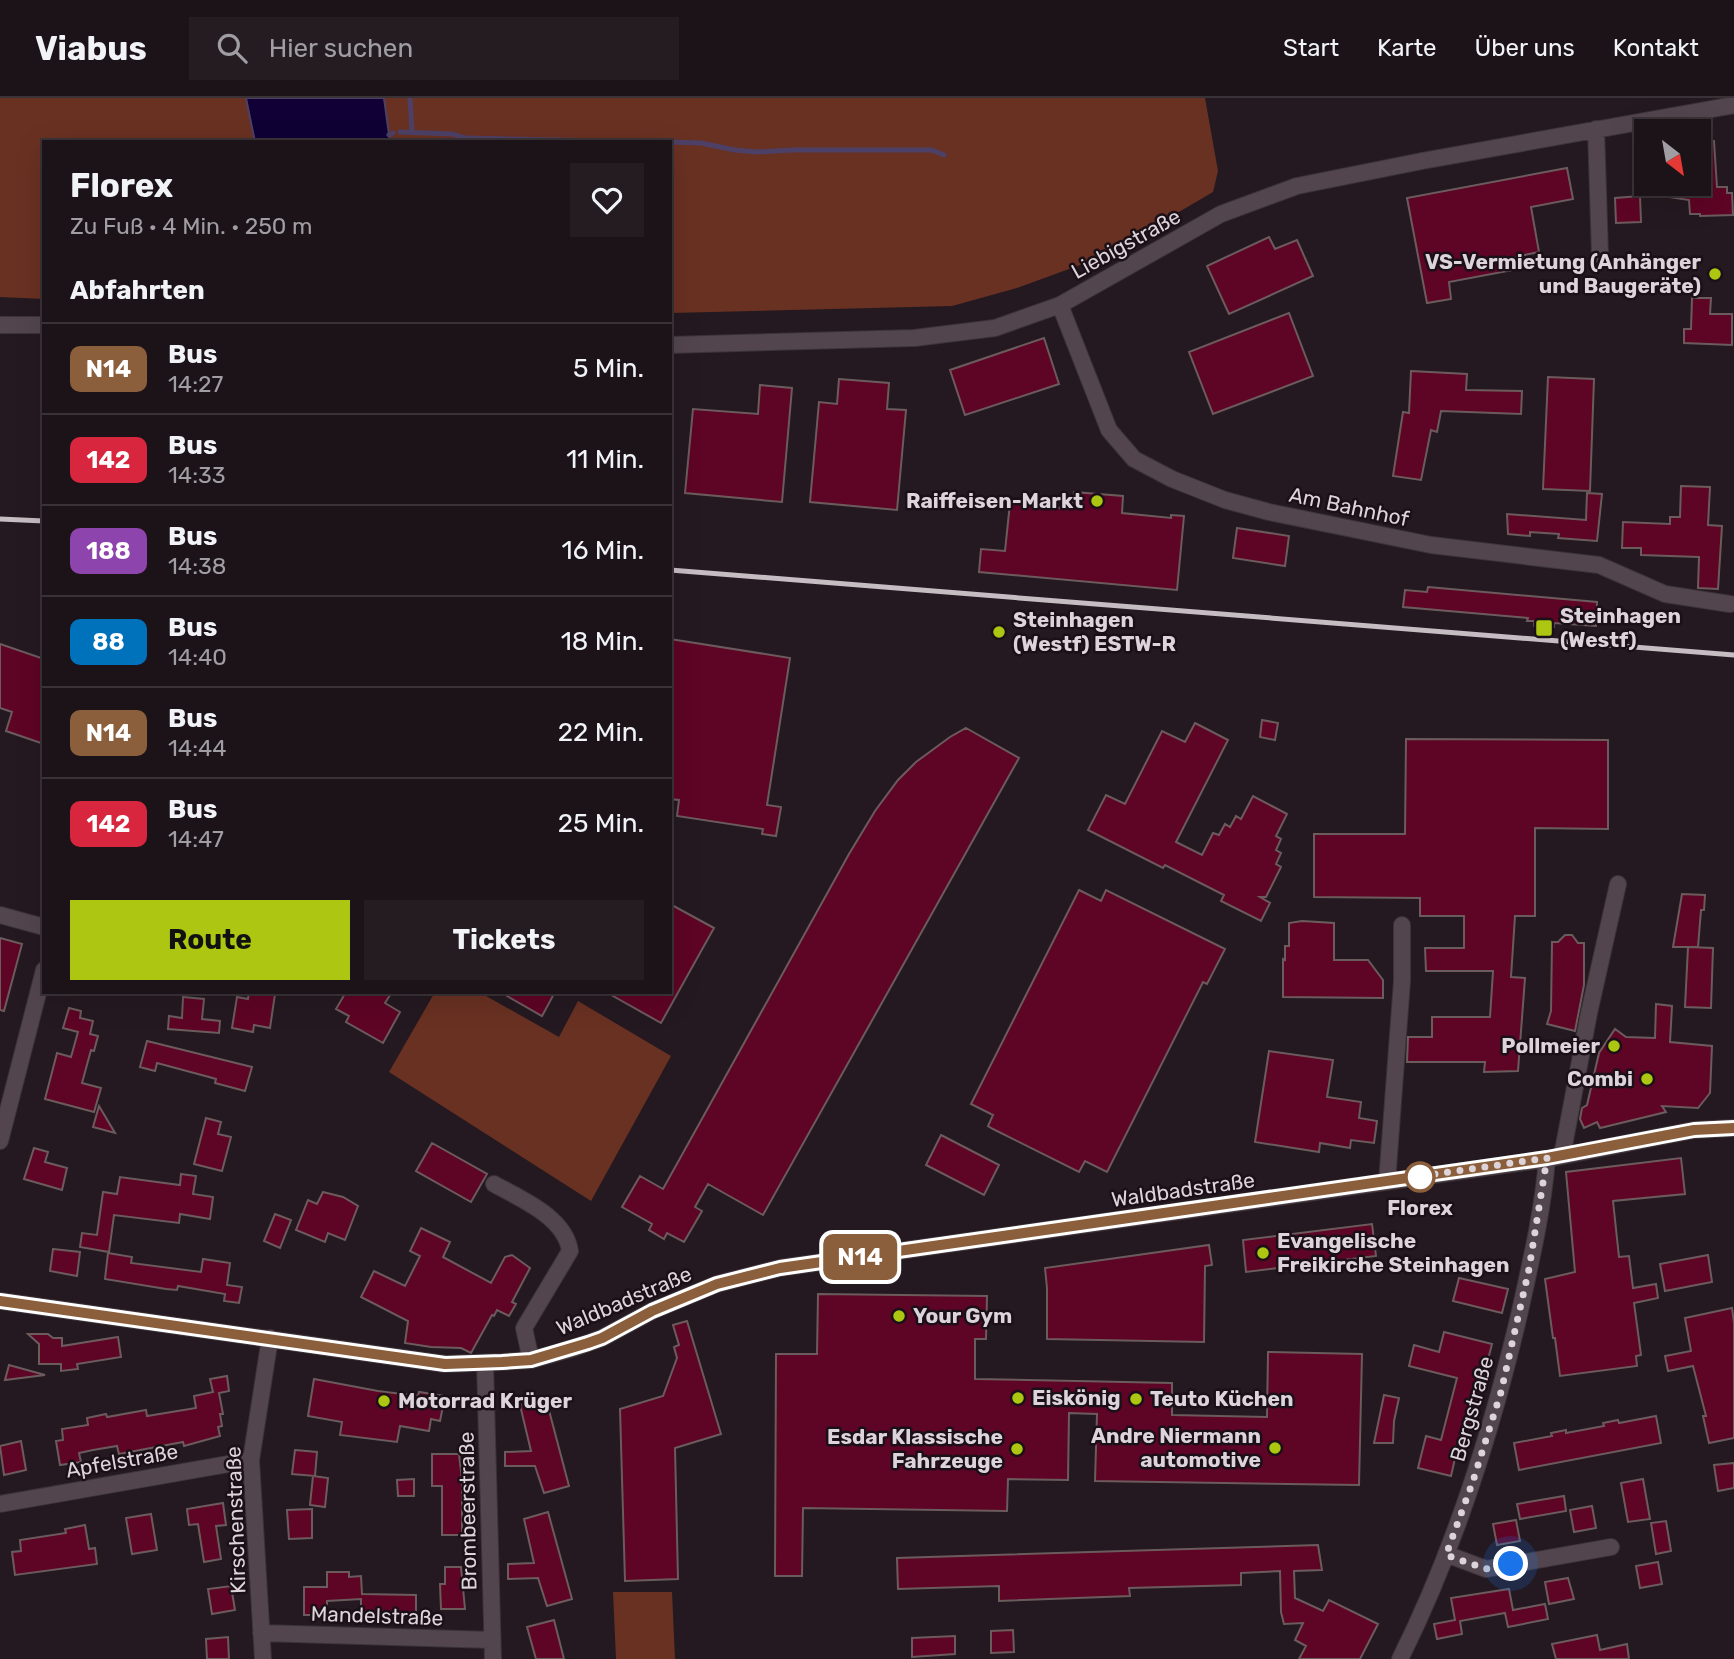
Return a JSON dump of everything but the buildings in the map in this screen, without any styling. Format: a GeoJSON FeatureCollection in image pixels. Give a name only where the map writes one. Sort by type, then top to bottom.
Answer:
{"type":"FeatureCollection","features":[{"type":"Feature","properties":{"kind":"street","name":"Liebigstraße"},"geometry":{"type":"LineString","coordinates":[[672,345],[914,338],[995,328],[1060,305],[1221,214],[1297,186],[1734,105]]}},
{"type":"Feature","properties":{"kind":"street"},"geometry":{"type":"LineString","coordinates":[[1596,130],[1600,255]]}},
{"type":"Feature","properties":{"kind":"street","name":"Am Bahnhof"},"geometry":{"type":"LineString","coordinates":[[1060,305],[1109,430],[1134,459],[1172,479],[1224,500],[1269,512],[1431,545],[1599,565],[1665,594],[1730,604]]}},
{"type":"Feature","properties":{"kind":"street"},"geometry":{"type":"LineString","coordinates":[[0,325],[42,326]]}},
{"type":"Feature","properties":{"kind":"street","name":"Bergstraße"},"geometry":{"type":"LineString","coordinates":[[1400,1659],[1446,1555],[1501,1392],[1618,884]]}},
{"type":"Feature","properties":{"kind":"street"},"geometry":{"type":"LineString","coordinates":[[0,915],[42,926]]}},
{"type":"Feature","properties":{"kind":"street"},"geometry":{"type":"LineString","coordinates":[[1387,1182],[1402,981],[1402,925]]}},
{"type":"Feature","properties":{"kind":"street"},"geometry":{"type":"LineString","coordinates":[[0,1141],[42,978]]}},
{"type":"Feature","properties":{"kind":"street","name":"Waldbadstraße"},"geometry":{"type":"LineString","coordinates":[[0,1301],[445,1364],[531,1360],[602,1338],[652,1311],[717,1284],[780,1268],[1554,1157],[1694,1130],[1734,1128]]}},
{"type":"Feature","properties":{"kind":"street"},"geometry":{"type":"LineString","coordinates":[[494,1184],[533,1206],[563,1229],[568,1239],[570,1251],[524,1328],[531,1360]]}},
{"type":"Feature","properties":{"kind":"street","name":"Kirschenstraße"},"geometry":{"type":"LineString","coordinates":[[263,1659],[251,1460],[270,1338]]}},
{"type":"Feature","properties":{"kind":"street","name":"Brombeerstraße"},"geometry":{"type":"LineString","coordinates":[[485,1363],[493,1659]]}},
{"type":"Feature","properties":{"kind":"street","name":"Apfelstraße"},"geometry":{"type":"LineString","coordinates":[[0,1504],[251,1460]]}},
{"type":"Feature","properties":{"kind":"street"},"geometry":{"type":"LineString","coordinates":[[1446,1555],[1486,1569],[1611,1547]]}},
{"type":"Feature","properties":{"kind":"street","name":"Mandelstraße"},"geometry":{"type":"LineString","coordinates":[[261,1633],[492,1640]]}},
{"type":"Feature","properties":{"kind":"shaded area"},"geometry":{"type":"Polygon","coordinates":[[[0,98],[246,98],[255,140],[42,140],[42,299],[0,297],[0,98]]]}},
{"type":"Feature","properties":{"kind":"shaded area"},"geometry":{"type":"Polygon","coordinates":[[[246,98],[384,98],[390,140],[255,140],[246,98]]]}},
{"type":"Feature","properties":{"kind":"shaded area"},"geometry":{"type":"Polygon","coordinates":[[[384,98],[1205,98],[1218,171],[1213,192],[1102,257],[1017,288],[952,306],[672,313],[672,140],[390,140],[384,98]]]}},
{"type":"Feature","properties":{"kind":"shaded area"},"geometry":{"type":"Polygon","coordinates":[[[434,994],[483,994],[559,1037],[578,1001],[671,1056],[591,1201],[389,1072],[434,994]]]}},
{"type":"Feature","properties":{"kind":"shaded area"},"geometry":{"type":"Polygon","coordinates":[[[613,1592],[672,1592],[675,1659],[616,1659],[613,1592]]]}},
{"type":"Feature","properties":{"kind":"waterway"},"geometry":{"type":"LineString","coordinates":[[410,98],[412,132]]}},
{"type":"Feature","properties":{"kind":"waterway"},"geometry":{"type":"LineString","coordinates":[[400,132],[453,134],[465,138],[560,140]]}},
{"type":"Feature","properties":{"kind":"waterway"},"geometry":{"type":"LineString","coordinates":[[389,135],[393,133]]}},
{"type":"Feature","properties":{"kind":"waterway"},"geometry":{"type":"LineString","coordinates":[[672,142],[701,143],[757,152],[932,150],[944,155]]}},
{"type":"Feature","properties":{"kind":"railway"},"geometry":{"type":"LineString","coordinates":[[0,519],[42,521]]}},
{"type":"Feature","properties":{"kind":"railway"},"geometry":{"type":"LineString","coordinates":[[672,570],[1734,655]]}},
{"type":"Feature","properties":{"kind":"bus line","name":"N14"},"geometry":{"type":"LineString","coordinates":[[0,1301],[445,1364],[531,1360],[602,1338],[652,1311],[717,1284],[780,1268],[1547,1158],[1694,1130],[1734,1128]]}},
{"type":"Feature","properties":{"kind":"place","name":"VS-Vermietung (Anhänger und Baugeräte)"},"geometry":{"type":"Point","coordinates":[1715,274]}},
{"type":"Feature","properties":{"kind":"place","name":"Raiffeisen-Markt"},"geometry":{"type":"Point","coordinates":[1097,501]}},
{"type":"Feature","properties":{"kind":"place","name":"Steinhagen (Westf)"},"geometry":{"type":"Point","coordinates":[1544,628]}},
{"type":"Feature","properties":{"kind":"place","name":"Steinhagen (Westf) ESTW-R"},"geometry":{"type":"Point","coordinates":[999,632]}},
{"type":"Feature","properties":{"kind":"place","name":"Pollmeier"},"geometry":{"type":"Point","coordinates":[1614,1046]}},
{"type":"Feature","properties":{"kind":"place","name":"Combi"},"geometry":{"type":"Point","coordinates":[1647,1079]}},
{"type":"Feature","properties":{"kind":"place","name":"Florex"},"geometry":{"type":"Point","coordinates":[1420,1177]}},
{"type":"Feature","properties":{"kind":"place","name":"Evangelische Freikirche Steinhagen"},"geometry":{"type":"Point","coordinates":[1263,1253]}},
{"type":"Feature","properties":{"kind":"place","name":"Your Gym"},"geometry":{"type":"Point","coordinates":[899,1316]}},
{"type":"Feature","properties":{"kind":"place","name":"Eiskönig"},"geometry":{"type":"Point","coordinates":[1018,1398]}},
{"type":"Feature","properties":{"kind":"place","name":"Teuto Küchen"},"geometry":{"type":"Point","coordinates":[1136,1399]}},
{"type":"Feature","properties":{"kind":"place","name":"Motorrad Krüger"},"geometry":{"type":"Point","coordinates":[384,1401]}},
{"type":"Feature","properties":{"kind":"place","name":"Andre Niermann automotive"},"geometry":{"type":"Point","coordinates":[1275,1448]}},
{"type":"Feature","properties":{"kind":"place","name":"Esdar Klassische Fahrzeuge"},"geometry":{"type":"Point","coordinates":[1017,1449]}},
{"type":"Feature","properties":{"kind":"route"},"geometry":{"type":"LineString","coordinates":[[1420,1177],[1415,1177],[1547,1158],[1529,1269],[1501,1392],[1446,1555],[1486,1569],[1511,1564]]}}]}
